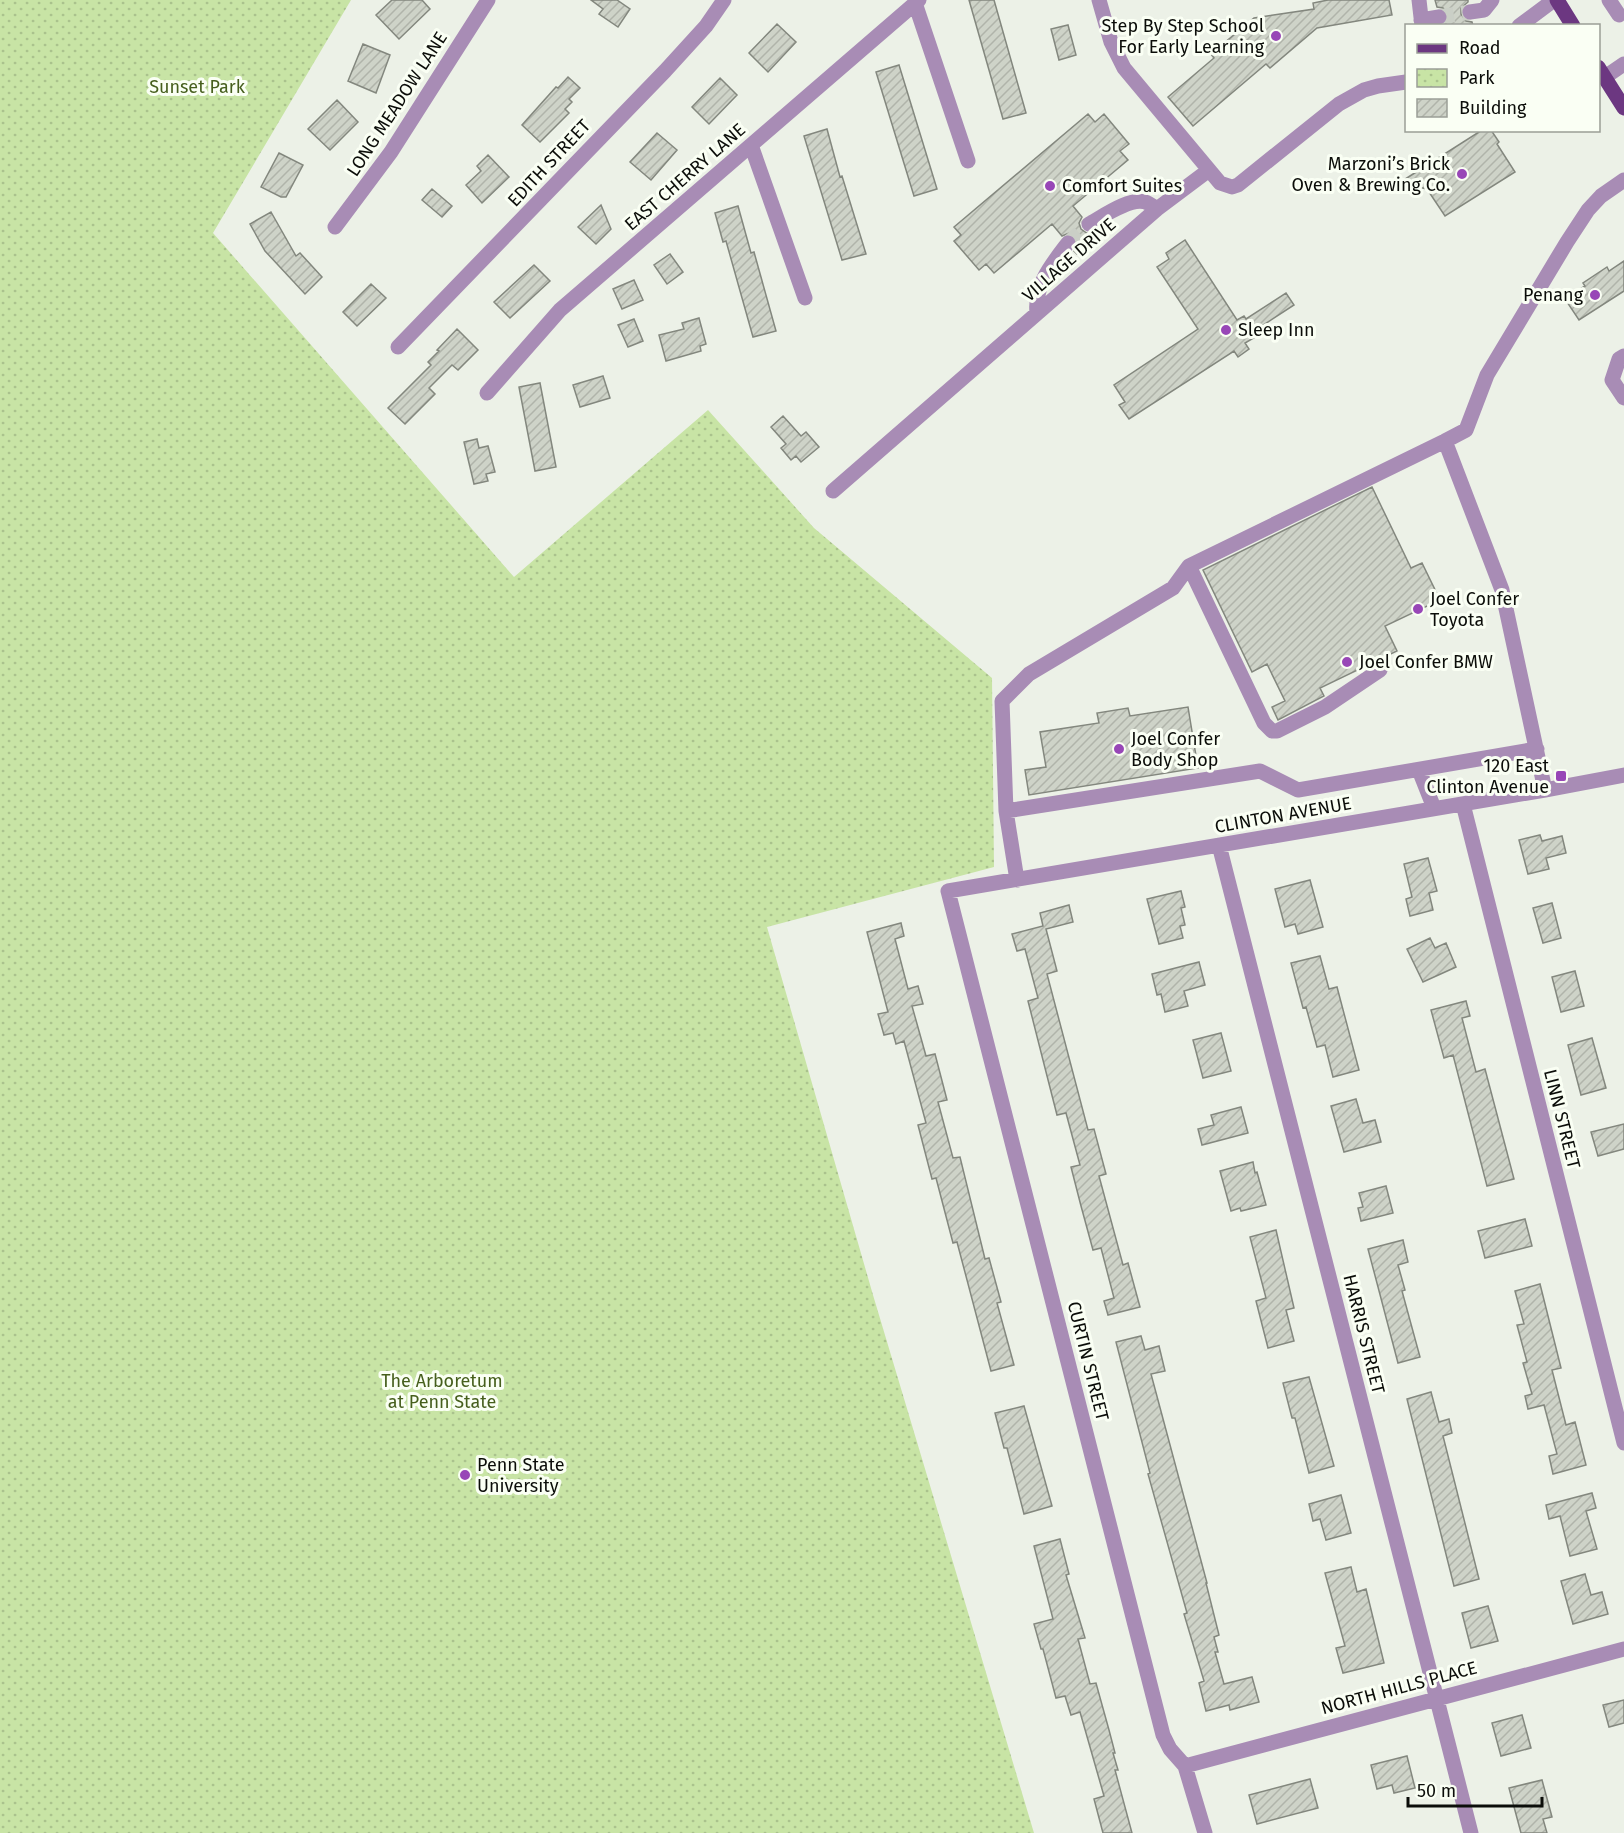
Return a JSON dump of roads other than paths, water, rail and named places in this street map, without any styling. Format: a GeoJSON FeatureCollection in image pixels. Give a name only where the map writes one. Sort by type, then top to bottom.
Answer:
{"type":"FeatureCollection","features":[{"type":"Feature","properties":{"kind":"main road"},"geometry":{"type":"LineString","coordinates":[[1556,0],[1572,24]]}},
{"type":"Feature","properties":{"kind":"main road"},"geometry":{"type":"LineString","coordinates":[[1602,72],[1624,108]]}},
{"type":"Feature","properties":{"kind":"street","name":"LONG MEADOW LANE"},"geometry":{"type":"LineString","coordinates":[[335,227],[391,152],[488,0]]}},
{"type":"Feature","properties":{"kind":"street","name":"EDITH STREET"},"geometry":{"type":"LineString","coordinates":[[398,347],[665,71],[706,26],[724,0]]}},
{"type":"Feature","properties":{"kind":"street"},"geometry":{"type":"LineString","coordinates":[[1099,0],[1111,42],[1124,68],[1224,186],[1238,185],[1339,104],[1364,90],[1405,82]]}},
{"type":"Feature","properties":{"kind":"street"},"geometry":{"type":"LineString","coordinates":[[1419,0],[1422,23],[1439,17]]}},
{"type":"Feature","properties":{"kind":"street"},"geometry":{"type":"LineString","coordinates":[[1470,12],[1484,10],[1492,0]]}},
{"type":"Feature","properties":{"kind":"street"},"geometry":{"type":"LineString","coordinates":[[1522,24],[1556,0]]}},
{"type":"Feature","properties":{"kind":"street"},"geometry":{"type":"LineString","coordinates":[[1609,0],[1619,15]]}},
{"type":"Feature","properties":{"kind":"street"},"geometry":{"type":"LineString","coordinates":[[917,2],[968,161]]}},
{"type":"Feature","properties":{"kind":"street","name":"EAST CHERRY LANE"},"geometry":{"type":"LineString","coordinates":[[487,393],[560,310],[917,2]]}},
{"type":"Feature","properties":{"kind":"street"},"geometry":{"type":"LineString","coordinates":[[1602,72],[1624,64]]}},
{"type":"Feature","properties":{"kind":"street"},"geometry":{"type":"LineString","coordinates":[[751,145],[805,298]]}},
{"type":"Feature","properties":{"kind":"street","name":"VILLAGE DRIVE"},"geometry":{"type":"LineString","coordinates":[[833,491],[1157,209],[1209,170]]}},
{"type":"Feature","properties":{"kind":"street"},"geometry":{"type":"LineString","coordinates":[[1017,880],[1006,811],[1002,701],[1029,674],[1173,588],[1189,566],[1466,430],[1487,375],[1567,242],[1588,210],[1601,196],[1624,180]]}},
{"type":"Feature","properties":{"kind":"street"},"geometry":{"type":"LineString","coordinates":[[1089,224],[1116,208],[1136,201],[1145,202],[1157,209]]}},
{"type":"Feature","properties":{"kind":"street"},"geometry":{"type":"LineString","coordinates":[[1038,313],[1036,301],[1040,286],[1051,264],[1068,243]]}},
{"type":"Feature","properties":{"kind":"street"},"geometry":{"type":"LineString","coordinates":[[1624,356],[1619,359],[1612,380],[1624,398]]}},
{"type":"Feature","properties":{"kind":"street"},"geometry":{"type":"LineString","coordinates":[[1445,441],[1502,590],[1545,790]]}},
{"type":"Feature","properties":{"kind":"street"},"geometry":{"type":"LineString","coordinates":[[1189,566],[1264,723],[1272,731],[1277,731],[1325,707],[1380,670]]}},
{"type":"Feature","properties":{"kind":"street"},"geometry":{"type":"LineString","coordinates":[[1006,811],[1260,771],[1298,790],[1537,749]]}},
{"type":"Feature","properties":{"kind":"street"},"geometry":{"type":"LineString","coordinates":[[1419,770],[1434,808]]}},
{"type":"Feature","properties":{"kind":"street","name":"CLINTON AVENUE"},"geometry":{"type":"LineString","coordinates":[[948,891],[1624,775]]}},
{"type":"Feature","properties":{"kind":"street","name":"LINN STREET"},"geometry":{"type":"LineString","coordinates":[[1463,804],[1624,1443]]}},
{"type":"Feature","properties":{"kind":"street","name":"HARRIS STREET"},"geometry":{"type":"LineString","coordinates":[[1219,845],[1471,1833]]}},
{"type":"Feature","properties":{"kind":"street","name":"CURTIN STREET"},"geometry":{"type":"LineString","coordinates":[[948,891],[1163,1735],[1170,1749],[1185,1766],[1205,1833]]}},
{"type":"Feature","properties":{"kind":"street","name":"NORTH HILLS PLACE"},"geometry":{"type":"LineString","coordinates":[[1185,1766],[1624,1649]]}},
{"type":"Feature","properties":{"kind":"tunnel"},"geometry":{"type":"LineString","coordinates":[[1439,17],[1470,12]]}},
{"type":"Feature","properties":{"kind":"tunnel"},"geometry":{"type":"LineString","coordinates":[[1068,243],[1089,224]]}},
{"type":"Feature","properties":{"kind":"place","name":"Step By Step School For Early Learning"},"geometry":{"type":"Point","coordinates":[1276,36]}},
{"type":"Feature","properties":{"kind":"place","name":"Marzoni’s Brick Oven & Brewing Co."},"geometry":{"type":"Point","coordinates":[1462,174]}},
{"type":"Feature","properties":{"kind":"place","name":"Comfort Suites"},"geometry":{"type":"Point","coordinates":[1050,186]}},
{"type":"Feature","properties":{"kind":"place","name":"Penang"},"geometry":{"type":"Point","coordinates":[1595,295]}},
{"type":"Feature","properties":{"kind":"place","name":"Sleep Inn"},"geometry":{"type":"Point","coordinates":[1226,330]}},
{"type":"Feature","properties":{"kind":"place","name":"Joel Confer Toyota"},"geometry":{"type":"Point","coordinates":[1418,609]}},
{"type":"Feature","properties":{"kind":"place","name":"Joel Confer BMW"},"geometry":{"type":"Point","coordinates":[1347,662]}},
{"type":"Feature","properties":{"kind":"place","name":"Joel Confer Body Shop"},"geometry":{"type":"Point","coordinates":[1119,749]}},
{"type":"Feature","properties":{"kind":"place","name":"120 East Clinton Avenue"},"geometry":{"type":"Point","coordinates":[1561,776]}},
{"type":"Feature","properties":{"kind":"place","name":"Penn State University"},"geometry":{"type":"Point","coordinates":[465,1475]}},
{"type":"Feature","properties":{"kind":"park label","name":"Sunset Park"},"geometry":{"type":"Point","coordinates":[197,87]}},
{"type":"Feature","properties":{"kind":"park label","name":"The Arboretum at Penn State"},"geometry":{"type":"Point","coordinates":[442,1391]}}]}
